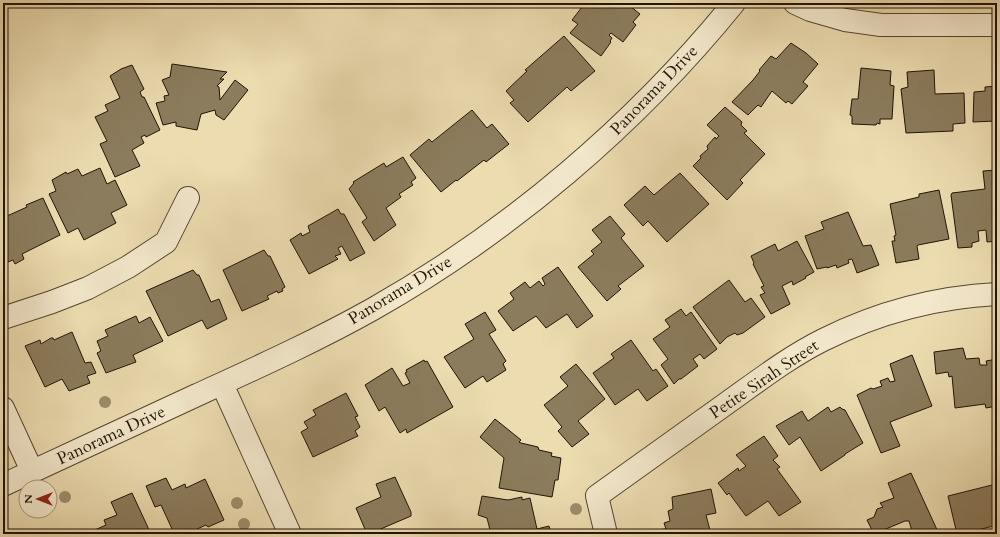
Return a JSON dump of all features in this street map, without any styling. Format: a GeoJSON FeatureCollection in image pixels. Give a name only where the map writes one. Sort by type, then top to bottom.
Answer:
{"type":"FeatureCollection","features":[{"type":"Feature","properties":{"kind":"street","name":"Panorama Drive"},"geometry":{"type":"LineString","coordinates":[[3,485],[314,340],[374,308],[432,273],[488,235],[542,194],[611,135],[660,87],[716,26],[734,3]]}},
{"type":"Feature","properties":{"kind":"street"},"geometry":{"type":"LineString","coordinates":[[795,3],[810,10],[845,20],[881,25],[997,25]]}},
{"type":"Feature","properties":{"kind":"street"},"geometry":{"type":"LineString","coordinates":[[3,318],[52,302],[88,288],[128,267],[166,242],[188,198]]}},
{"type":"Feature","properties":{"kind":"street","name":"Petite Sirah Street"},"geometry":{"type":"LineString","coordinates":[[606,534],[597,496],[783,363],[822,340],[864,322],[906,308],[950,298],[997,294]]}},
{"type":"Feature","properties":{"kind":"street"},"geometry":{"type":"LineString","coordinates":[[222,384],[290,534]]}},
{"type":"Feature","properties":{"kind":"street"},"geometry":{"type":"LineString","coordinates":[[3,408],[32,471]]}},
{"type":"Feature","properties":{"kind":"building"},"geometry":{"type":"Polygon","coordinates":[[[626,3],[640,14],[633,22],[636,25],[623,42],[611,33],[609,35],[612,38],[610,41],[611,42],[601,56],[570,33],[578,24],[572,20],[582,7],[578,4],[626,3]]]}},
{"type":"Feature","properties":{"kind":"building"},"geometry":{"type":"Polygon","coordinates":[[[564,36],[595,71],[571,91],[567,87],[528,122],[510,103],[514,100],[506,91],[527,71],[525,70],[564,36]]]}},
{"type":"Feature","properties":{"kind":"building"},"geometry":{"type":"Polygon","coordinates":[[[791,43],[806,53],[818,64],[803,82],[808,86],[792,104],[788,101],[786,103],[772,91],[761,107],[758,105],[748,115],[732,102],[753,80],[771,56],[776,59],[791,43]]]}},
{"type":"Feature","properties":{"kind":"building"},"geometry":{"type":"Polygon","coordinates":[[[172,64],[227,72],[220,79],[224,79],[217,86],[219,87],[220,100],[235,80],[248,90],[224,120],[216,115],[215,110],[201,114],[197,130],[176,126],[176,122],[163,125],[156,103],[165,101],[164,96],[169,95],[162,80],[170,77],[172,64]]]}},
{"type":"Feature","properties":{"kind":"building"},"geometry":{"type":"Polygon","coordinates":[[[132,65],[144,89],[140,92],[142,97],[144,97],[160,130],[146,137],[145,135],[141,137],[144,143],[132,150],[140,166],[115,177],[100,144],[107,141],[95,117],[108,111],[105,105],[120,98],[110,76],[121,69],[132,65]]]}},
{"type":"Feature","properties":{"kind":"building"},"geometry":{"type":"Polygon","coordinates":[[[861,68],[891,71],[890,85],[894,86],[892,119],[880,119],[880,124],[877,123],[876,125],[852,124],[852,116],[850,115],[852,99],[858,99],[861,68]]]}},
{"type":"Feature","properties":{"kind":"building"},"geometry":{"type":"Polygon","coordinates":[[[934,70],[935,94],[964,93],[965,123],[953,124],[953,131],[906,133],[901,89],[908,87],[907,72],[934,70]]]}},
{"type":"Feature","properties":{"kind":"building"},"geometry":{"type":"Polygon","coordinates":[[[997,86],[997,129],[996,121],[973,122],[974,92],[985,91],[985,87],[997,86]]]}},
{"type":"Feature","properties":{"kind":"building"},"geometry":{"type":"Polygon","coordinates":[[[725,107],[742,122],[741,125],[747,131],[744,133],[765,154],[740,180],[743,183],[727,200],[693,166],[701,158],[700,156],[708,149],[707,146],[715,137],[716,139],[719,136],[707,125],[725,107]]]}},
{"type":"Feature","properties":{"kind":"building"},"geometry":{"type":"Polygon","coordinates":[[[472,110],[487,128],[492,124],[509,144],[486,162],[484,160],[441,192],[410,155],[429,139],[432,142],[472,110]]]}},
{"type":"Feature","properties":{"kind":"building"},"geometry":{"type":"Polygon","coordinates":[[[403,157],[416,178],[411,182],[413,185],[399,194],[401,197],[386,208],[396,225],[374,241],[362,222],[367,218],[349,189],[354,183],[353,182],[384,163],[386,167],[403,157]]]}},
{"type":"Feature","properties":{"kind":"building"},"geometry":{"type":"Polygon","coordinates":[[[100,168],[107,184],[115,180],[127,205],[111,213],[116,223],[84,240],[78,228],[68,233],[49,194],[56,191],[52,180],[66,172],[67,174],[78,169],[82,176],[100,168]]]}},
{"type":"Feature","properties":{"kind":"building"},"geometry":{"type":"Polygon","coordinates":[[[997,170],[997,241],[987,242],[986,230],[978,231],[979,241],[972,243],[972,247],[958,248],[951,195],[952,193],[985,189],[983,171],[997,170]]]}},
{"type":"Feature","properties":{"kind":"building"},"geometry":{"type":"Polygon","coordinates":[[[680,173],[709,204],[667,242],[648,221],[643,226],[624,205],[645,186],[654,195],[680,173]]]}},
{"type":"Feature","properties":{"kind":"building"},"geometry":{"type":"Polygon","coordinates":[[[939,190],[949,239],[918,245],[919,259],[896,263],[892,241],[895,241],[894,236],[896,235],[890,204],[919,197],[919,194],[939,190]]]}},
{"type":"Feature","properties":{"kind":"building"},"geometry":{"type":"Polygon","coordinates":[[[43,198],[60,235],[22,254],[24,259],[15,264],[13,260],[3,264],[3,209],[7,216],[27,207],[26,205],[43,198]]]}},
{"type":"Feature","properties":{"kind":"building"},"geometry":{"type":"Polygon","coordinates":[[[338,209],[341,214],[344,214],[365,253],[350,261],[342,246],[338,248],[341,254],[335,256],[338,259],[309,274],[290,240],[301,233],[302,236],[310,232],[308,226],[338,209]]]}},
{"type":"Feature","properties":{"kind":"building"},"geometry":{"type":"Polygon","coordinates":[[[848,212],[863,246],[871,245],[879,265],[857,273],[852,259],[848,260],[849,263],[837,268],[836,265],[817,269],[805,236],[824,229],[821,222],[848,212]]]}},
{"type":"Feature","properties":{"kind":"building"},"geometry":{"type":"Polygon","coordinates":[[[610,216],[625,234],[621,238],[644,266],[618,286],[621,289],[607,301],[578,267],[594,254],[591,251],[602,242],[592,230],[610,216]]]}},
{"type":"Feature","properties":{"kind":"building"},"geometry":{"type":"Polygon","coordinates":[[[797,241],[814,272],[793,285],[792,281],[782,286],[790,304],[771,314],[760,295],[765,293],[761,287],[764,286],[753,264],[754,263],[751,256],[775,244],[778,251],[797,241]]]}},
{"type":"Feature","properties":{"kind":"building"},"geometry":{"type":"Polygon","coordinates":[[[264,250],[268,256],[270,256],[285,287],[282,289],[283,291],[278,293],[277,291],[267,296],[269,299],[242,311],[223,270],[264,250]]]}},
{"type":"Feature","properties":{"kind":"building"},"geometry":{"type":"Polygon","coordinates":[[[558,267],[593,316],[577,328],[567,314],[546,328],[536,316],[513,331],[498,311],[514,299],[510,293],[525,282],[530,288],[539,281],[543,286],[545,284],[542,278],[558,267]]]}},
{"type":"Feature","properties":{"kind":"building"},"geometry":{"type":"Polygon","coordinates":[[[193,270],[197,275],[199,275],[211,302],[219,299],[227,319],[207,329],[202,320],[168,336],[146,291],[193,270]]]}},
{"type":"Feature","properties":{"kind":"building"},"geometry":{"type":"Polygon","coordinates":[[[729,280],[745,302],[751,298],[765,317],[743,333],[737,335],[735,333],[727,337],[720,344],[693,307],[729,280]]]}},
{"type":"Feature","properties":{"kind":"building"},"geometry":{"type":"Polygon","coordinates":[[[681,309],[686,316],[691,312],[717,349],[704,359],[700,354],[693,359],[698,366],[674,384],[661,365],[668,359],[653,339],[670,327],[665,320],[681,309]]]}},
{"type":"Feature","properties":{"kind":"building"},"geometry":{"type":"Polygon","coordinates":[[[485,312],[496,330],[489,334],[506,361],[503,364],[506,370],[487,382],[483,376],[465,388],[444,357],[474,339],[465,324],[485,312]]]}},
{"type":"Feature","properties":{"kind":"building"},"geometry":{"type":"Polygon","coordinates":[[[136,316],[139,323],[150,317],[163,341],[133,355],[136,362],[106,373],[97,353],[101,351],[97,341],[108,336],[105,330],[136,316]]]}},
{"type":"Feature","properties":{"kind":"building"},"geometry":{"type":"Polygon","coordinates":[[[72,332],[85,363],[91,362],[96,373],[87,376],[90,383],[69,391],[62,379],[45,387],[25,346],[40,340],[41,344],[51,338],[54,340],[72,332]]]}},
{"type":"Feature","properties":{"kind":"building"},"geometry":{"type":"Polygon","coordinates":[[[631,340],[653,371],[656,369],[668,386],[647,401],[638,389],[615,405],[593,373],[614,358],[611,354],[631,340]]]}},
{"type":"Feature","properties":{"kind":"building"},"geometry":{"type":"Polygon","coordinates":[[[963,348],[966,359],[979,358],[980,365],[987,365],[986,361],[997,359],[997,406],[986,408],[985,404],[955,408],[952,376],[949,377],[948,372],[936,374],[934,352],[963,348]]]}},
{"type":"Feature","properties":{"kind":"building"},"geometry":{"type":"Polygon","coordinates":[[[912,355],[932,406],[890,422],[900,446],[881,453],[857,395],[871,388],[873,389],[882,386],[880,381],[888,378],[890,382],[895,381],[890,364],[912,355]]]}},
{"type":"Feature","properties":{"kind":"building"},"geometry":{"type":"Polygon","coordinates":[[[424,360],[425,362],[427,361],[453,407],[407,433],[406,429],[400,433],[385,407],[379,411],[365,385],[392,368],[403,386],[410,383],[405,373],[407,372],[406,370],[424,360]]]}},
{"type":"Feature","properties":{"kind":"building"},"geometry":{"type":"Polygon","coordinates":[[[576,364],[605,399],[578,421],[589,434],[572,447],[558,431],[562,427],[544,405],[568,386],[560,377],[576,364]]]}},
{"type":"Feature","properties":{"kind":"building"},"geometry":{"type":"Polygon","coordinates":[[[346,393],[358,416],[355,417],[360,427],[355,431],[358,436],[313,457],[301,432],[308,428],[304,422],[316,415],[313,410],[346,393]]]}},
{"type":"Feature","properties":{"kind":"building"},"geometry":{"type":"Polygon","coordinates":[[[828,407],[831,412],[840,407],[845,410],[863,443],[821,471],[800,437],[789,445],[776,426],[802,411],[808,421],[828,407]]]}},
{"type":"Feature","properties":{"kind":"building"},"geometry":{"type":"Polygon","coordinates":[[[495,419],[521,440],[519,442],[538,447],[539,450],[552,453],[551,456],[561,458],[558,480],[555,480],[552,497],[499,488],[504,458],[480,437],[495,419]]]}},
{"type":"Feature","properties":{"kind":"building"},"geometry":{"type":"Polygon","coordinates":[[[764,436],[778,456],[773,460],[780,467],[777,469],[801,502],[779,516],[768,501],[746,516],[729,493],[727,495],[718,483],[738,468],[739,471],[746,466],[736,455],[764,436]]]}},
{"type":"Feature","properties":{"kind":"building"},"geometry":{"type":"Polygon","coordinates":[[[911,473],[939,534],[906,534],[912,531],[909,521],[905,521],[874,534],[867,520],[874,517],[877,509],[883,507],[880,503],[894,498],[888,483],[911,473]]]}},
{"type":"Feature","properties":{"kind":"building"},"geometry":{"type":"Polygon","coordinates":[[[395,477],[411,512],[411,516],[367,534],[356,508],[381,497],[376,484],[395,477]]]}},
{"type":"Feature","properties":{"kind":"building"},"geometry":{"type":"Polygon","coordinates":[[[166,478],[172,490],[185,484],[186,488],[205,479],[224,520],[208,527],[206,525],[186,534],[176,534],[174,530],[173,531],[161,505],[155,507],[146,486],[166,478]]]}},
{"type":"Feature","properties":{"kind":"building"},"geometry":{"type":"Polygon","coordinates":[[[996,484],[997,525],[978,530],[979,534],[957,534],[948,496],[996,484]]]}},
{"type":"Feature","properties":{"kind":"building"},"geometry":{"type":"Polygon","coordinates":[[[711,489],[716,513],[706,515],[711,534],[657,534],[656,530],[666,529],[664,523],[670,521],[668,511],[673,509],[672,497],[711,489]]]}},
{"type":"Feature","properties":{"kind":"building"},"geometry":{"type":"Polygon","coordinates":[[[132,493],[151,534],[88,533],[106,525],[104,520],[117,515],[111,502],[132,493]]]}},
{"type":"Feature","properties":{"kind":"building"},"geometry":{"type":"Polygon","coordinates":[[[482,496],[508,500],[522,497],[522,500],[530,498],[537,529],[549,526],[551,534],[491,534],[487,518],[478,515],[482,496]]]}}]}
